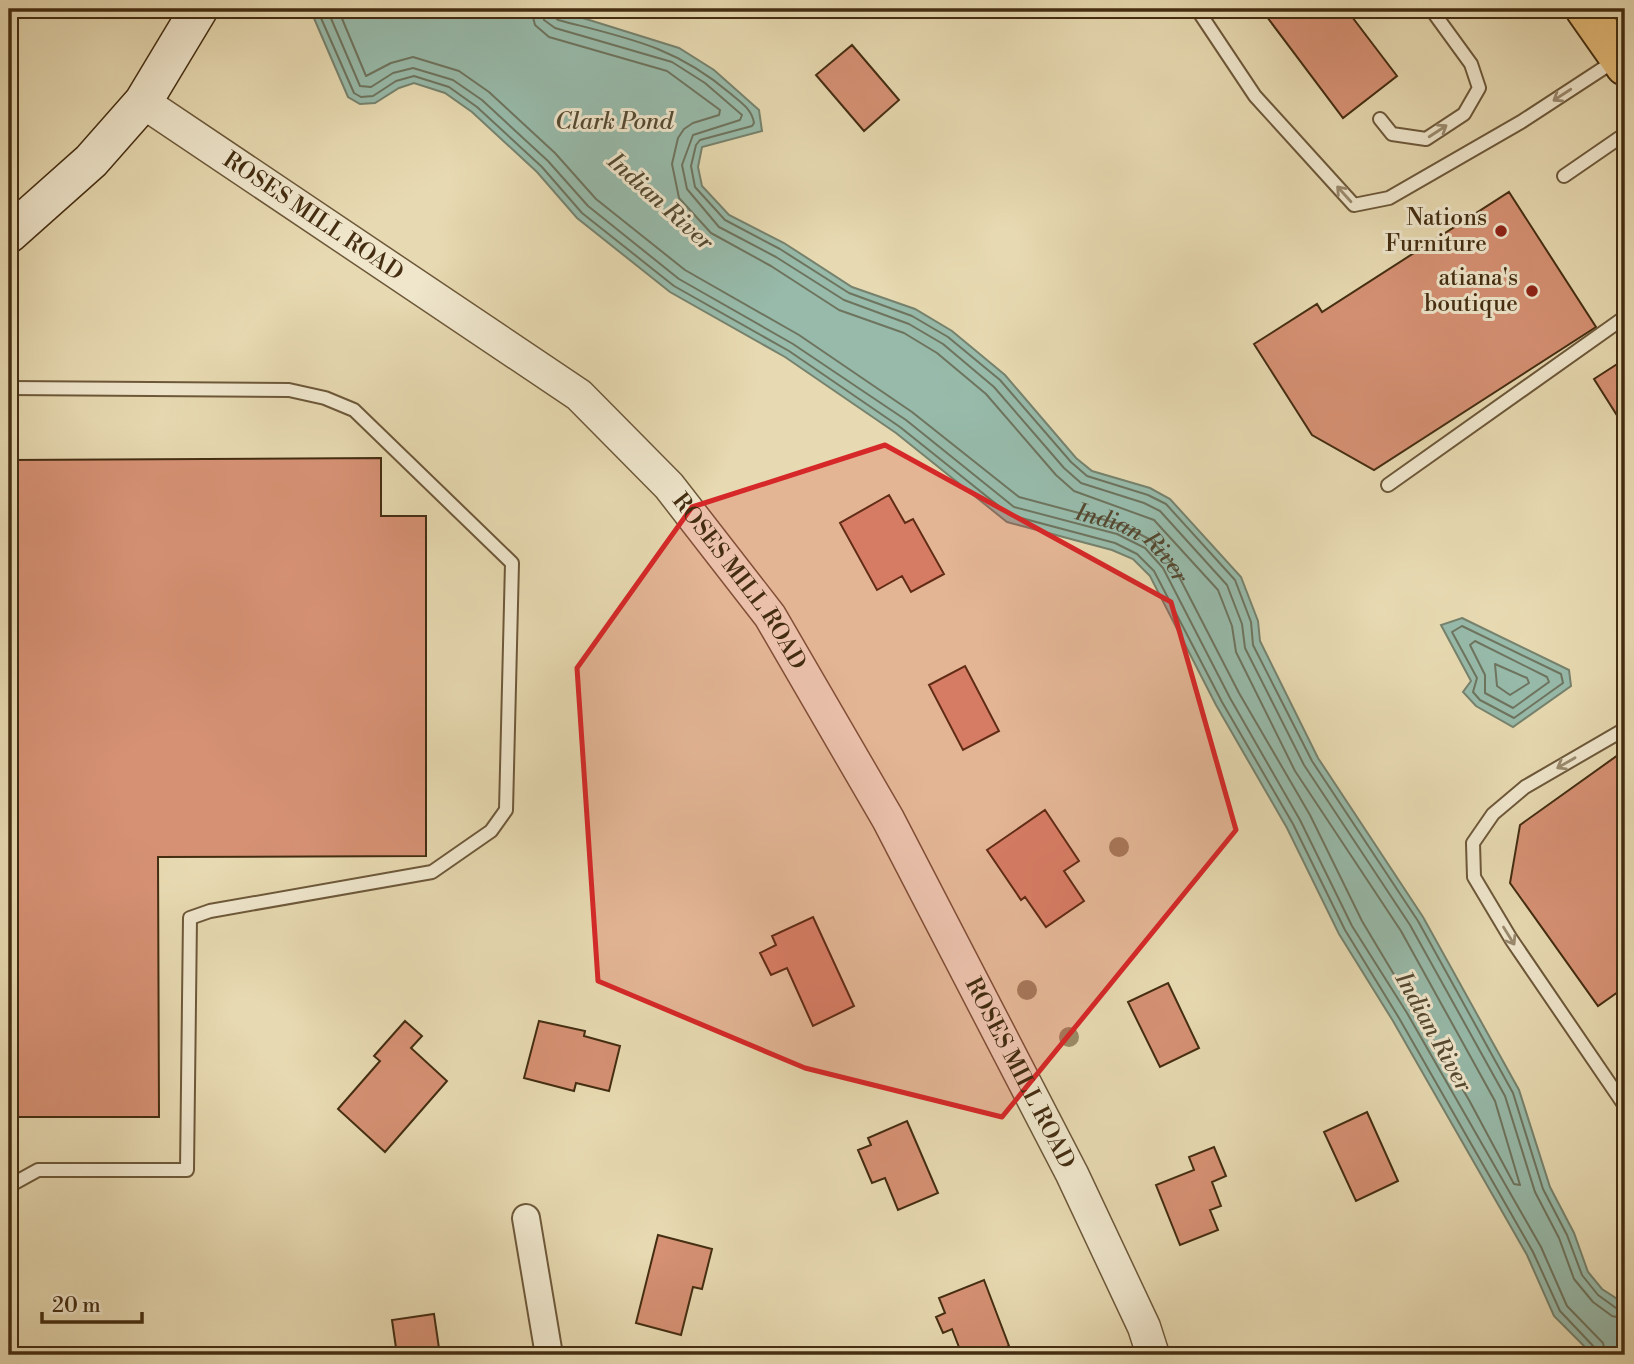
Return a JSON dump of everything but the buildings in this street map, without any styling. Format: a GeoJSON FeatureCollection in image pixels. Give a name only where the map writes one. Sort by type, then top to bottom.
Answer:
{"type":"FeatureCollection","features":[{"type":"Feature","properties":{"kind":"main road"},"geometry":{"type":"LineString","coordinates":[[9,234],[91,161],[143,102],[199,9]]}},
{"type":"Feature","properties":{"kind":"main road"},"geometry":{"type":"LineString","coordinates":[[1585,9],[1622,62]]}},
{"type":"Feature","properties":{"kind":"street","name":"ROSES MILL ROAD"},"geometry":{"type":"LineString","coordinates":[[143,102],[579,395],[669,486],[770,616],[888,819],[1072,1174],[1144,1327],[1153,1355]]}},
{"type":"Feature","properties":{"kind":"street"},"geometry":{"type":"LineString","coordinates":[[526,1218],[548,1355]]}},
{"type":"Feature","properties":{"kind":"lane"},"geometry":{"type":"LineString","coordinates":[[1197,9],[1255,96],[1354,205],[1389,198],[1622,62]]}},
{"type":"Feature","properties":{"kind":"lane"},"geometry":{"type":"LineString","coordinates":[[1380,119],[1392,134],[1426,139],[1464,114],[1479,88],[1471,64],[1431,9]]}},
{"type":"Feature","properties":{"kind":"lane"},"geometry":{"type":"LineString","coordinates":[[1564,176],[1625,134]]}},
{"type":"Feature","properties":{"kind":"lane"},"geometry":{"type":"LineString","coordinates":[[1388,485],[1625,317]]}},
{"type":"Feature","properties":{"kind":"lane"},"geometry":{"type":"LineString","coordinates":[[9,388],[289,390],[325,398],[354,410],[512,564],[506,810],[491,831],[432,872],[210,911],[190,918],[187,1171],[38,1170],[9,1186]]}},
{"type":"Feature","properties":{"kind":"lane"},"geometry":{"type":"LineString","coordinates":[[1625,729],[1525,786],[1493,814],[1473,843],[1474,877],[1511,939],[1625,1106]]}},
{"type":"Feature","properties":{"kind":"highlighted area"},"geometry":{"type":"Polygon","coordinates":[[[885,445],[1171,602],[1236,830],[1002,1117],[805,1068],[598,981],[577,668],[692,507],[885,445]]]}},
{"type":"Feature","properties":{"kind":"water","name":"Clark Pond"},"geometry":{"type":"Polygon","coordinates":[[[310,9],[554,9],[679,48],[714,70],[759,110],[762,131],[702,147],[698,167],[702,186],[729,215],[784,243],[852,287],[915,309],[952,331],[1005,375],[1076,458],[1092,471],[1150,488],[1170,499],[1241,577],[1258,621],[1260,641],[1318,758],[1423,917],[1519,1090],[1550,1187],[1574,1233],[1588,1272],[1602,1289],[1625,1304],[1625,1355],[1593,1355],[1554,1316],[1527,1255],[1393,1021],[1339,934],[1287,828],[1216,705],[1150,576],[1133,559],[1112,550],[1007,522],[896,433],[785,357],[670,292],[577,218],[537,172],[472,112],[445,93],[414,83],[399,88],[375,103],[360,104],[348,97],[310,9]]]}},
{"type":"Feature","properties":{"kind":"water"},"geometry":{"type":"Polygon","coordinates":[[[1462,618],[1569,670],[1571,686],[1513,727],[1476,706],[1463,692],[1471,681],[1441,625],[1462,618]]]}},
{"type":"Feature","properties":{"kind":"place","name":"Nations Furniture"},"geometry":{"type":"Point","coordinates":[1501,231]}},
{"type":"Feature","properties":{"kind":"place","name":"atiana's boutique"},"geometry":{"type":"Point","coordinates":[1532,291]}},
{"type":"Feature","properties":{"kind":"water label","name":"Indian River"},"geometry":{"type":"Point","coordinates":[660,202]}},
{"type":"Feature","properties":{"kind":"water label","name":"Indian River"},"geometry":{"type":"Point","coordinates":[1129,541]}},
{"type":"Feature","properties":{"kind":"water label","name":"Indian River"},"geometry":{"type":"Point","coordinates":[1433,1032]}}]}
